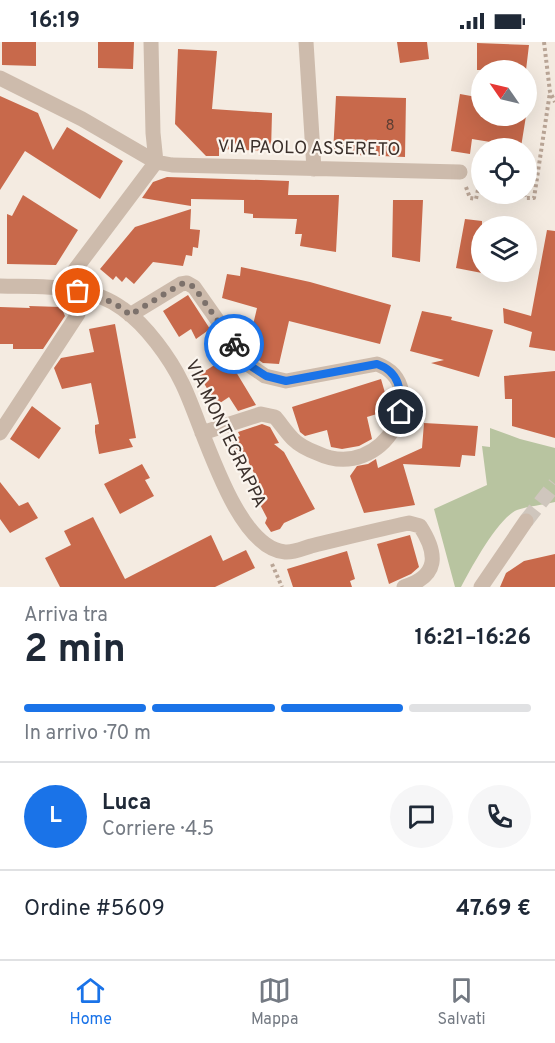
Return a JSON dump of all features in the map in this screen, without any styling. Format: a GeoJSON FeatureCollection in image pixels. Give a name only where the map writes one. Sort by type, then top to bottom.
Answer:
{"type":"FeatureCollection","features":[{"type":"Feature","properties":{"kind":"street"},"geometry":{"type":"LineString","coordinates":[[62,288],[156,162],[151,42]]}},
{"type":"Feature","properties":{"kind":"street"},"geometry":{"type":"LineString","coordinates":[[306,42],[314,169]]}},
{"type":"Feature","properties":{"kind":"street"},"geometry":{"type":"LineString","coordinates":[[0,78],[82,119],[156,162]]}},
{"type":"Feature","properties":{"kind":"street","name":"VIA PAOLO ASSERETO"},"geometry":{"type":"LineString","coordinates":[[156,162],[172,165],[460,172]]}},
{"type":"Feature","properties":{"kind":"street"},"geometry":{"type":"LineString","coordinates":[[130,315],[181,284],[187,283],[194,287],[249,365],[266,376],[286,381],[377,364],[389,368],[397,380],[401,395],[401,412],[385,442],[367,454],[348,460],[329,459],[309,450],[293,439],[275,417],[261,414],[202,434]]}},
{"type":"Feature","properties":{"kind":"street","name":"VIA MONTEGRAPPA"},"geometry":{"type":"LineString","coordinates":[[0,286],[62,288],[94,295],[123,308],[149,332],[182,383],[221,480],[248,527],[263,544],[285,552],[409,523],[420,526],[433,552],[433,561],[420,582],[404,587]]}},
{"type":"Feature","properties":{"kind":"street"},"geometry":{"type":"LineString","coordinates":[[0,433],[78,314]]}},
{"type":"Feature","properties":{"kind":"street"},"geometry":{"type":"LineString","coordinates":[[481,587],[526,521]]}},
{"type":"Feature","properties":{"kind":"path"},"geometry":{"type":"LineString","coordinates":[[537,178],[550,92],[544,42]]}},
{"type":"Feature","properties":{"kind":"path"},"geometry":{"type":"LineString","coordinates":[[550,92],[555,102]]}},
{"type":"Feature","properties":{"kind":"green space"},"geometry":{"type":"Polygon","coordinates":[[[490,428],[555,448],[555,502],[517,510],[510,515],[486,544],[461,587],[455,587],[434,509],[487,485],[482,446],[490,447],[490,428]]]}},
{"type":"Feature","properties":{"kind":"building"},"geometry":{"type":"Polygon","coordinates":[[[2,42],[36,42],[36,66],[2,65],[2,42]]]}},
{"type":"Feature","properties":{"kind":"building"},"geometry":{"type":"Polygon","coordinates":[[[98,42],[134,42],[133,69],[98,68],[98,42]]]}},
{"type":"Feature","properties":{"kind":"building"},"geometry":{"type":"Polygon","coordinates":[[[397,42],[427,42],[429,59],[400,63],[397,42]]]}},
{"type":"Feature","properties":{"kind":"building"},"geometry":{"type":"Polygon","coordinates":[[[477,43],[529,45],[527,60],[477,60],[477,43]]]}},
{"type":"Feature","properties":{"kind":"building"},"geometry":{"type":"Polygon","coordinates":[[[178,49],[217,51],[212,109],[272,113],[271,151],[219,149],[219,156],[206,156],[175,124],[178,49]]]}},
{"type":"Feature","properties":{"kind":"building"},"geometry":{"type":"Polygon","coordinates":[[[460,94],[471,96],[471,126],[524,126],[522,138],[471,138],[470,154],[451,151],[460,94]]]}},
{"type":"Feature","properties":{"kind":"building"},"geometry":{"type":"Polygon","coordinates":[[[0,96],[38,113],[53,150],[67,127],[123,161],[100,199],[25,151],[0,190],[0,96]]]}},
{"type":"Feature","properties":{"kind":"building"},"geometry":{"type":"Polygon","coordinates":[[[336,96],[406,98],[405,157],[333,154],[336,96]]]}},
{"type":"Feature","properties":{"kind":"building"},"geometry":{"type":"Polygon","coordinates":[[[167,177],[289,181],[288,195],[339,195],[336,252],[300,246],[302,234],[295,234],[297,219],[253,218],[253,214],[244,213],[244,200],[191,199],[191,206],[142,198],[153,182],[167,177]]]}},
{"type":"Feature","properties":{"kind":"building"},"geometry":{"type":"Polygon","coordinates":[[[23,195],[78,230],[56,265],[7,264],[7,214],[12,216],[23,195]]]}},
{"type":"Feature","properties":{"kind":"building"},"geometry":{"type":"Polygon","coordinates":[[[393,200],[423,200],[420,262],[392,257],[393,200]]]}},
{"type":"Feature","properties":{"kind":"building"},"geometry":{"type":"Polygon","coordinates":[[[191,209],[190,229],[200,230],[198,248],[193,247],[192,256],[186,255],[183,266],[153,262],[134,284],[126,277],[122,282],[116,276],[113,280],[100,269],[135,227],[191,209]]]}},
{"type":"Feature","properties":{"kind":"building"},"geometry":{"type":"Polygon","coordinates":[[[465,219],[471,220],[471,271],[456,268],[465,219]]]}},
{"type":"Feature","properties":{"kind":"building"},"geometry":{"type":"Polygon","coordinates":[[[547,230],[555,231],[555,351],[529,347],[532,332],[504,323],[503,308],[531,316],[547,230]]]}},
{"type":"Feature","properties":{"kind":"building"},"geometry":{"type":"Polygon","coordinates":[[[241,267],[310,282],[391,305],[380,344],[289,321],[279,364],[263,363],[256,358],[248,346],[257,308],[222,298],[227,274],[240,276],[241,267]]]}},
{"type":"Feature","properties":{"kind":"building"},"geometry":{"type":"Polygon","coordinates":[[[188,295],[210,329],[196,339],[191,329],[179,337],[163,311],[188,295]]]}},
{"type":"Feature","properties":{"kind":"building"},"geometry":{"type":"Polygon","coordinates":[[[29,306],[61,307],[65,316],[43,349],[13,349],[13,344],[0,344],[0,307],[30,308],[29,306]]]}},
{"type":"Feature","properties":{"kind":"building"},"geometry":{"type":"Polygon","coordinates":[[[422,311],[452,317],[451,320],[493,330],[479,377],[431,363],[444,360],[410,351],[422,311]]]}},
{"type":"Feature","properties":{"kind":"building"},"geometry":{"type":"Polygon","coordinates":[[[115,324],[136,438],[129,439],[133,447],[99,454],[95,425],[99,424],[91,383],[62,389],[54,368],[61,358],[94,352],[89,329],[115,324]]]}},
{"type":"Feature","properties":{"kind":"building"},"geometry":{"type":"Polygon","coordinates":[[[230,362],[256,405],[238,411],[229,397],[217,405],[199,375],[216,364],[219,369],[230,362]]]}},
{"type":"Feature","properties":{"kind":"building"},"geometry":{"type":"Polygon","coordinates":[[[555,371],[555,438],[512,426],[512,399],[505,399],[504,376],[555,371]]]}},
{"type":"Feature","properties":{"kind":"building"},"geometry":{"type":"Polygon","coordinates":[[[381,379],[390,410],[367,417],[372,439],[359,446],[342,449],[331,447],[327,430],[305,436],[300,432],[292,407],[381,379]]]}},
{"type":"Feature","properties":{"kind":"building"},"geometry":{"type":"Polygon","coordinates":[[[32,406],[61,428],[39,459],[10,439],[32,406]]]}},
{"type":"Feature","properties":{"kind":"building"},"geometry":{"type":"Polygon","coordinates":[[[424,423],[478,426],[475,456],[462,455],[460,467],[403,464],[415,505],[364,513],[350,476],[357,466],[368,464],[376,459],[378,468],[422,448],[424,423]]]}},
{"type":"Feature","properties":{"kind":"building"},"geometry":{"type":"Polygon","coordinates":[[[262,424],[270,427],[279,443],[274,444],[284,452],[315,509],[284,523],[280,529],[271,532],[265,523],[267,518],[253,491],[255,475],[245,455],[237,460],[227,442],[240,436],[238,432],[262,424]]]}},
{"type":"Feature","properties":{"kind":"building"},"geometry":{"type":"Polygon","coordinates":[[[142,464],[150,478],[145,480],[154,496],[120,514],[104,484],[142,464]]]}},
{"type":"Feature","properties":{"kind":"building"},"geometry":{"type":"Polygon","coordinates":[[[0,482],[19,506],[28,502],[38,518],[10,533],[0,519],[0,482]]]}},
{"type":"Feature","properties":{"kind":"building"},"geometry":{"type":"Polygon","coordinates":[[[93,517],[125,579],[211,535],[223,561],[246,550],[255,568],[215,587],[60,587],[45,558],[71,545],[64,531],[93,517]]]}},
{"type":"Feature","properties":{"kind":"building"},"geometry":{"type":"Polygon","coordinates":[[[410,535],[419,567],[411,574],[389,584],[377,544],[410,535]]]}},
{"type":"Feature","properties":{"kind":"building"},"geometry":{"type":"Polygon","coordinates":[[[347,551],[355,579],[350,581],[352,587],[293,587],[287,569],[347,551]]]}},
{"type":"Feature","properties":{"kind":"building"},"geometry":{"type":"Polygon","coordinates":[[[555,554],[555,587],[500,587],[506,573],[524,561],[555,554]]]}},
{"type":"Feature","properties":{"kind":"tunnel"},"geometry":{"type":"LineString","coordinates":[[526,521],[555,484]]}},
{"type":"Feature","properties":{"kind":"way so far"},"geometry":{"type":"LineString","coordinates":[[78,291],[94,295],[123,308],[130,315],[181,284],[187,283],[194,287],[234,344]]}},
{"type":"Feature","properties":{"kind":"route"},"geometry":{"type":"LineString","coordinates":[[234,344],[249,365],[266,376],[286,381],[377,364],[389,368],[397,380],[401,395],[401,412]]}}]}
